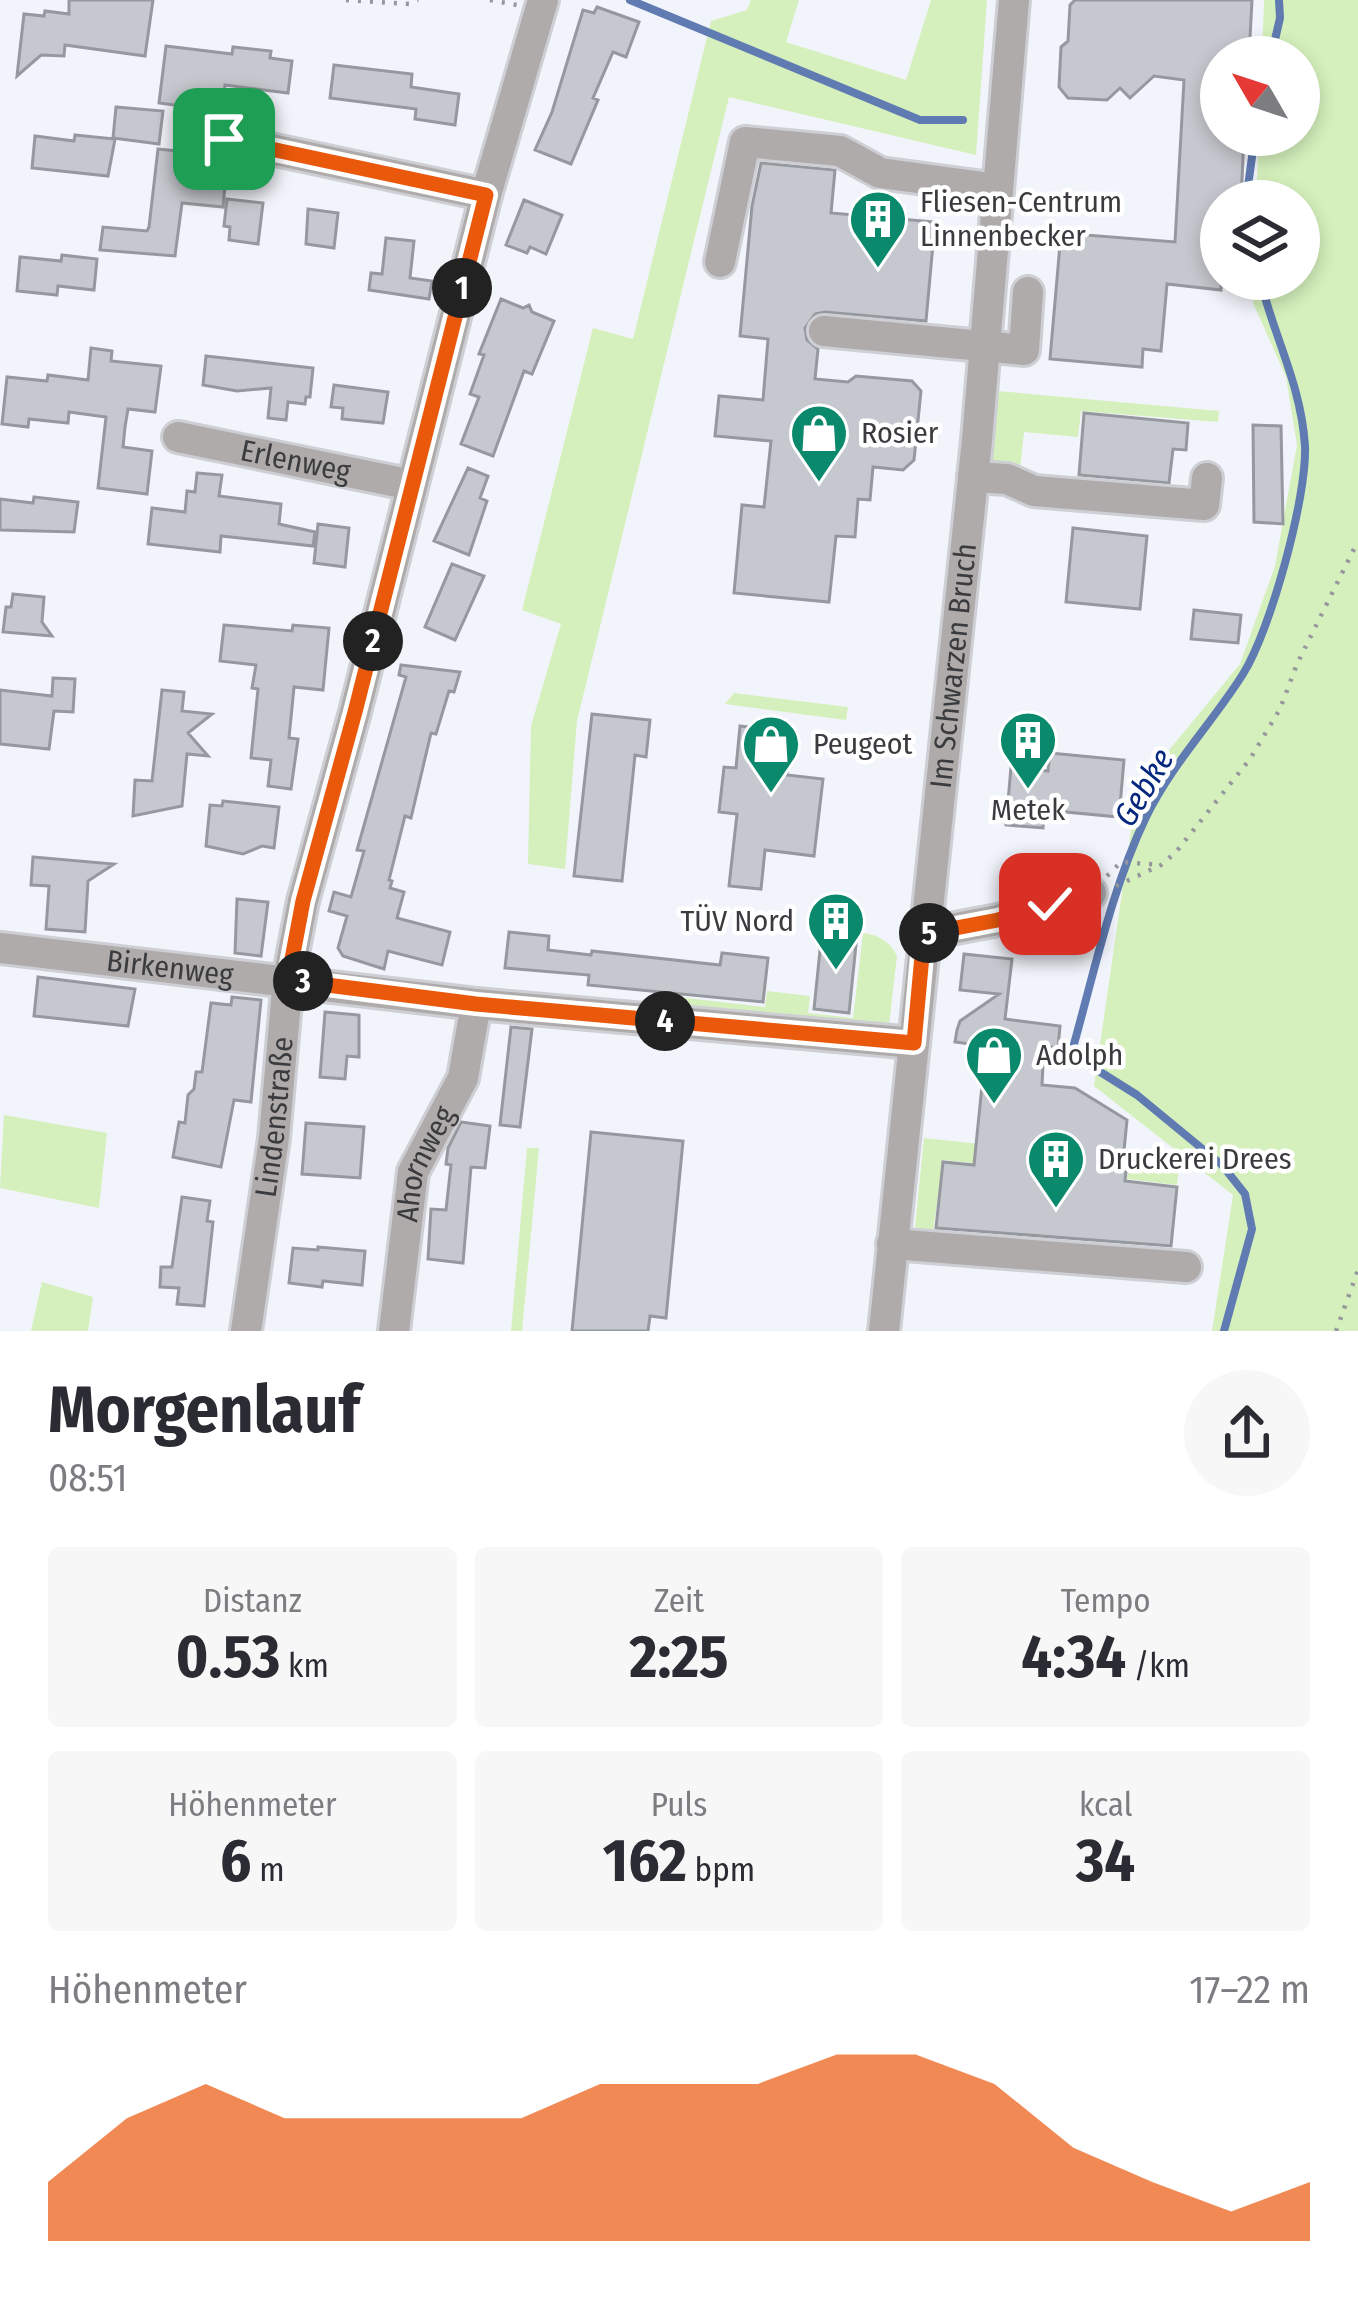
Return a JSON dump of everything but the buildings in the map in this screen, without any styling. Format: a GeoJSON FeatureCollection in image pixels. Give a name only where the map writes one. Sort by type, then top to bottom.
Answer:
{"type":"FeatureCollection","features":[{"type":"Feature","properties":{"kind":"street","name":"Lindenstraße"},"geometry":{"type":"LineString","coordinates":[[246,1331],[274,1138],[288,980],[303,901],[486,195],[543,0]]}},
{"type":"Feature","properties":{"kind":"street","name":"Im Schwarzen Bruch"},"geometry":{"type":"LineString","coordinates":[[884,1331],[973,477],[1014,0]]}},
{"type":"Feature","properties":{"kind":"street"},"geometry":{"type":"LineString","coordinates":[[224,139],[486,195]]}},
{"type":"Feature","properties":{"kind":"street"},"geometry":{"type":"LineString","coordinates":[[720,262],[745,142],[840,151],[880,173],[998,189]]}},
{"type":"Feature","properties":{"kind":"street"},"geometry":{"type":"LineString","coordinates":[[824,331],[1024,350],[1028,292]]}},
{"type":"Feature","properties":{"kind":"street","name":"Erlenweg"},"geometry":{"type":"LineString","coordinates":[[178,437],[412,484]]}},
{"type":"Feature","properties":{"kind":"street"},"geometry":{"type":"LineString","coordinates":[[973,477],[1007,479],[1034,491],[1204,505],[1207,478]]}},
{"type":"Feature","properties":{"kind":"street"},"geometry":{"type":"LineString","coordinates":[[924,934],[998,920],[1090,893]]}},
{"type":"Feature","properties":{"kind":"street","name":"Birkenweg"},"geometry":{"type":"LineString","coordinates":[[0,948],[476,1004],[914,1043]]}},
{"type":"Feature","properties":{"kind":"street","name":"Ahornweg"},"geometry":{"type":"LineString","coordinates":[[394,1331],[413,1172],[463,1078],[476,1004]]}},
{"type":"Feature","properties":{"kind":"street"},"geometry":{"type":"LineString","coordinates":[[892,1244],[1186,1267]]}},
{"type":"Feature","properties":{"kind":"path"},"geometry":{"type":"LineString","coordinates":[[346,0],[410,4],[418,0]]}},
{"type":"Feature","properties":{"kind":"path"},"geometry":{"type":"LineString","coordinates":[[1090,893],[1162,865],[1198,825],[1266,732],[1358,541]]}},
{"type":"Feature","properties":{"kind":"path"},"geometry":{"type":"LineString","coordinates":[[1121,862],[1162,865]]}},
{"type":"Feature","properties":{"kind":"path"},"geometry":{"type":"LineString","coordinates":[[1336,1331],[1358,1270]]}},
{"type":"Feature","properties":{"kind":"green space"},"geometry":{"type":"Polygon","coordinates":[[[751,0],[799,0],[786,42],[906,80],[931,0],[987,0],[976,155],[729,97],[577,721],[565,869],[528,864],[531,726],[561,624],[522,610],[593,328],[633,339],[711,21],[747,10],[751,0]]]}},
{"type":"Feature","properties":{"kind":"green space"},"geometry":{"type":"Polygon","coordinates":[[[1264,0],[1358,0],[1358,1331],[1212,1331],[1233,1195],[1094,1086],[1137,789],[1240,664],[1275,566],[1297,445],[1286,377],[1253,300],[1320,300],[1320,180],[1257,180],[1258,156],[1320,156],[1320,36],[1263,36],[1264,0]]]}},
{"type":"Feature","properties":{"kind":"green space"},"geometry":{"type":"Polygon","coordinates":[[[998,391],[1219,411],[1218,422],[1081,411],[1078,437],[1024,432],[1020,469],[992,468],[998,391]]]}},
{"type":"Feature","properties":{"kind":"green space"},"geometry":{"type":"Polygon","coordinates":[[[734,693],[848,707],[846,720],[725,704],[734,693]]]}},
{"type":"Feature","properties":{"kind":"green space"},"geometry":{"type":"Polygon","coordinates":[[[863,933],[883,940],[897,956],[889,1025],[877,1030],[651,1005],[652,994],[765,1007],[767,991],[810,996],[808,1013],[853,1018],[863,933]]]}},
{"type":"Feature","properties":{"kind":"green space"},"geometry":{"type":"Polygon","coordinates":[[[4,1115],[107,1133],[99,1208],[0,1188],[4,1115]]]}},
{"type":"Feature","properties":{"kind":"green space"},"geometry":{"type":"Polygon","coordinates":[[[924,1138],[1179,1166],[1177,1185],[1127,1179],[1128,1169],[1108,1168],[1106,1177],[943,1160],[933,1232],[919,1231],[915,1226],[924,1138]]]}},
{"type":"Feature","properties":{"kind":"green space"},"geometry":{"type":"Polygon","coordinates":[[[527,1148],[539,1148],[522,1331],[511,1331],[527,1148]]]}},
{"type":"Feature","properties":{"kind":"green space"},"geometry":{"type":"Polygon","coordinates":[[[42,1282],[93,1297],[88,1331],[31,1331],[42,1282]]]}},
{"type":"Feature","properties":{"kind":"waterway"},"geometry":{"type":"LineString","coordinates":[[630,0],[920,120],[963,120]]}},
{"type":"Feature","properties":{"kind":"waterway","name":"Gebke"},"geometry":{"type":"LineString","coordinates":[[1276,36],[1279,0]]}},
{"type":"Feature","properties":{"kind":"waterway","name":"Gebke"},"geometry":{"type":"LineString","coordinates":[[1249,180],[1252,156]]}},
{"type":"Feature","properties":{"kind":"waterway","name":"Gebke"},"geometry":{"type":"LineString","coordinates":[[1224,1331],[1252,1229],[1245,1194],[1222,1165],[1137,1095],[1086,1063],[1074,1044],[1134,844],[1167,779],[1254,653],[1294,529],[1305,446],[1293,381],[1266,300]]}},
{"type":"Feature","properties":{"kind":"place","name":"Fliesen-Centrum Linnenbecker"},"geometry":{"type":"Point","coordinates":[878,270]}},
{"type":"Feature","properties":{"kind":"place","name":"Rosier"},"geometry":{"type":"Point","coordinates":[819,484]}},
{"type":"Feature","properties":{"kind":"place","name":"Metek"},"geometry":{"type":"Point","coordinates":[1028,791]}},
{"type":"Feature","properties":{"kind":"place","name":"Peugeot"},"geometry":{"type":"Point","coordinates":[771,795]}},
{"type":"Feature","properties":{"kind":"place","name":"TÜV Nord"},"geometry":{"type":"Point","coordinates":[836,972]}},
{"type":"Feature","properties":{"kind":"place","name":"Adolph"},"geometry":{"type":"Point","coordinates":[994,1106]}},
{"type":"Feature","properties":{"kind":"place","name":"Druckerei Drees"},"geometry":{"type":"Point","coordinates":[1056,1210]}},
{"type":"Feature","properties":{"kind":"route"},"geometry":{"type":"LineString","coordinates":[[224,139],[486,195],[303,901],[288,980],[476,1004],[914,1043],[924,934],[1050,904]]}}]}
